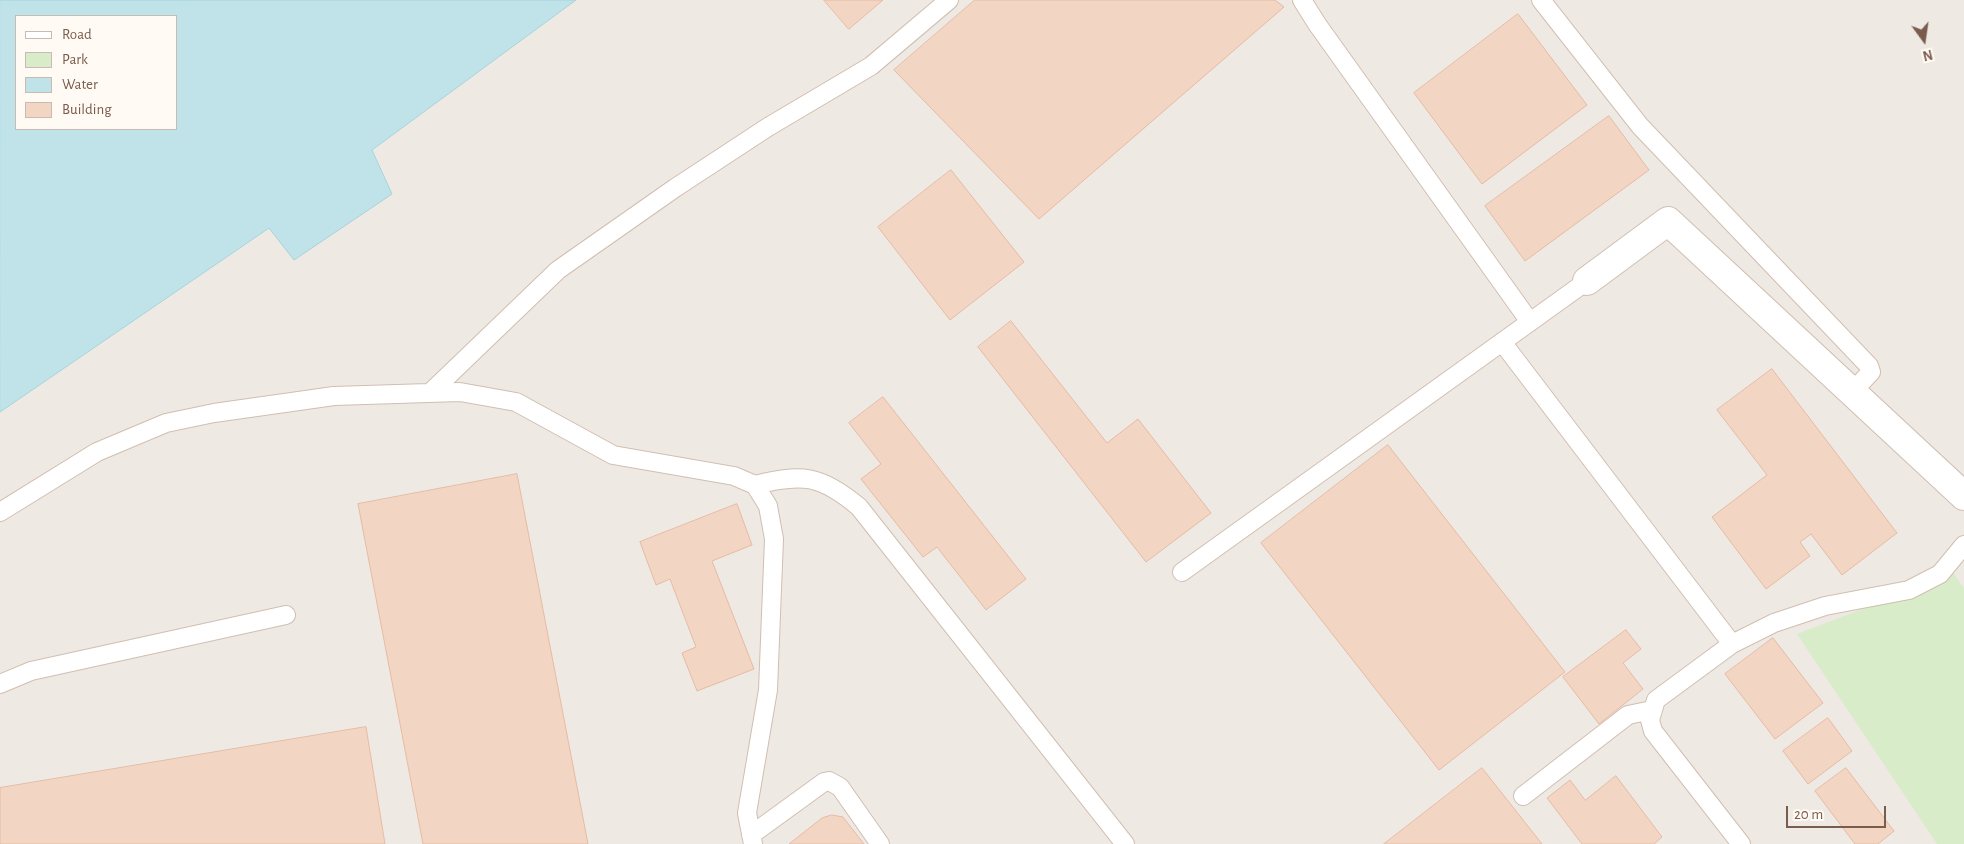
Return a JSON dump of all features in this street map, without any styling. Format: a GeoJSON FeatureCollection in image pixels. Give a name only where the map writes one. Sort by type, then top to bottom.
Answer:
{"type":"FeatureCollection","features":[{"type":"Feature","properties":{"kind":"street"},"geometry":{"type":"LineString","coordinates":[[1587,281],[1668,221],[1964,496]]}},
{"type":"Feature","properties":{"kind":"lane"},"geometry":{"type":"LineString","coordinates":[[430,393],[558,270],[760,132],[871,66],[949,0]]}},
{"type":"Feature","properties":{"kind":"lane"},"geometry":{"type":"LineString","coordinates":[[1302,0],[1316,24],[1530,322]]}},
{"type":"Feature","properties":{"kind":"lane"},"geometry":{"type":"LineString","coordinates":[[1541,0],[1640,126],[1870,366],[1871,372],[1852,392]]}},
{"type":"Feature","properties":{"kind":"lane"},"geometry":{"type":"LineString","coordinates":[[1182,572],[1587,281]]}},
{"type":"Feature","properties":{"kind":"lane"},"geometry":{"type":"LineString","coordinates":[[1502,342],[1732,644]]}},
{"type":"Feature","properties":{"kind":"lane"},"geometry":{"type":"LineString","coordinates":[[0,512],[96,452],[166,423],[214,413],[334,396],[460,392],[516,402],[613,455],[734,476],[755,485],[768,506],[774,539],[768,690],[747,813],[752,840],[824,782],[829,781],[840,787],[880,844]]}},
{"type":"Feature","properties":{"kind":"lane"},"geometry":{"type":"LineString","coordinates":[[755,485],[787,477],[822,481],[859,507],[1125,844]]}},
{"type":"Feature","properties":{"kind":"lane"},"geometry":{"type":"LineString","coordinates":[[1741,844],[1653,730],[1650,720],[1656,700],[1732,644],[1774,623],[1825,606],[1909,590],[1940,574],[1964,545]]}},
{"type":"Feature","properties":{"kind":"lane"},"geometry":{"type":"LineString","coordinates":[[0,684],[31,671],[286,615]]}},
{"type":"Feature","properties":{"kind":"lane"},"geometry":{"type":"LineString","coordinates":[[1523,796],[1628,714],[1652,710]]}},
{"type":"Feature","properties":{"kind":"shaded area"},"geometry":{"type":"Polygon","coordinates":[[[576,0],[1964,0],[1964,844],[0,844],[0,412],[269,228],[392,194],[372,150],[576,0]]]}},
{"type":"Feature","properties":{"kind":"green space"},"geometry":{"type":"Polygon","coordinates":[[[1954,574],[1964,588],[1964,844],[1937,844],[1797,634],[1954,574]]]}},
{"type":"Feature","properties":{"kind":"water"},"geometry":{"type":"Polygon","coordinates":[[[0,0],[576,0],[372,150],[392,194],[294,260],[269,228],[0,412],[0,0]]]}},
{"type":"Feature","properties":{"kind":"building"},"geometry":{"type":"Polygon","coordinates":[[[824,0],[883,0],[849,29],[824,0]]]}},
{"type":"Feature","properties":{"kind":"building"},"geometry":{"type":"Polygon","coordinates":[[[975,0],[1275,0],[1284,7],[1039,219],[894,70],[975,0]]]}},
{"type":"Feature","properties":{"kind":"building"},"geometry":{"type":"Polygon","coordinates":[[[1518,14],[1587,105],[1482,184],[1414,93],[1518,14]]]}},
{"type":"Feature","properties":{"kind":"building"},"geometry":{"type":"Polygon","coordinates":[[[1609,116],[1649,170],[1525,261],[1485,206],[1609,116]]]}},
{"type":"Feature","properties":{"kind":"building"},"geometry":{"type":"Polygon","coordinates":[[[951,170],[1024,262],[950,320],[878,227],[951,170]]]}},
{"type":"Feature","properties":{"kind":"building"},"geometry":{"type":"Polygon","coordinates":[[[1011,321],[1107,443],[1138,419],[1211,513],[1146,562],[978,347],[1011,321]]]}},
{"type":"Feature","properties":{"kind":"building"},"geometry":{"type":"Polygon","coordinates":[[[1772,369],[1897,533],[1842,575],[1811,534],[1800,542],[1810,556],[1766,589],[1712,517],[1767,475],[1717,410],[1772,369]]]}},
{"type":"Feature","properties":{"kind":"building"},"geometry":{"type":"Polygon","coordinates":[[[883,397],[1026,579],[986,610],[937,547],[923,557],[861,479],[881,464],[849,423],[883,397]]]}},
{"type":"Feature","properties":{"kind":"building"},"geometry":{"type":"Polygon","coordinates":[[[1388,445],[1565,672],[1439,770],[1261,543],[1388,445]]]}},
{"type":"Feature","properties":{"kind":"building"},"geometry":{"type":"Polygon","coordinates":[[[517,474],[588,844],[423,844],[358,504],[517,474]]]}},
{"type":"Feature","properties":{"kind":"building"},"geometry":{"type":"Polygon","coordinates":[[[737,504],[752,545],[712,561],[754,669],[697,691],[682,653],[696,647],[670,579],[656,585],[640,542],[737,504]]]}},
{"type":"Feature","properties":{"kind":"building"},"geometry":{"type":"Polygon","coordinates":[[[1626,630],[1641,649],[1623,663],[1643,689],[1599,724],[1563,677],[1626,630]]]}},
{"type":"Feature","properties":{"kind":"building"},"geometry":{"type":"Polygon","coordinates":[[[1773,638],[1823,703],[1775,739],[1725,674],[1773,638]]]}},
{"type":"Feature","properties":{"kind":"building"},"geometry":{"type":"Polygon","coordinates":[[[1828,718],[1852,751],[1808,784],[1783,751],[1828,718]]]}},
{"type":"Feature","properties":{"kind":"building"},"geometry":{"type":"Polygon","coordinates":[[[366,727],[385,844],[0,844],[0,788],[366,727]]]}},
{"type":"Feature","properties":{"kind":"building"},"geometry":{"type":"Polygon","coordinates":[[[1482,768],[1542,844],[1384,844],[1482,768]]]}},
{"type":"Feature","properties":{"kind":"building"},"geometry":{"type":"Polygon","coordinates":[[[1846,768],[1894,831],[1878,844],[1855,844],[1815,791],[1846,768]]]}},
{"type":"Feature","properties":{"kind":"building"},"geometry":{"type":"Polygon","coordinates":[[[1616,776],[1662,837],[1654,844],[1582,844],[1547,798],[1570,780],[1585,800],[1616,776]]]}},
{"type":"Feature","properties":{"kind":"building"},"geometry":{"type":"Polygon","coordinates":[[[832,815],[843,817],[864,844],[789,844],[822,818],[832,815]]]}}]}
